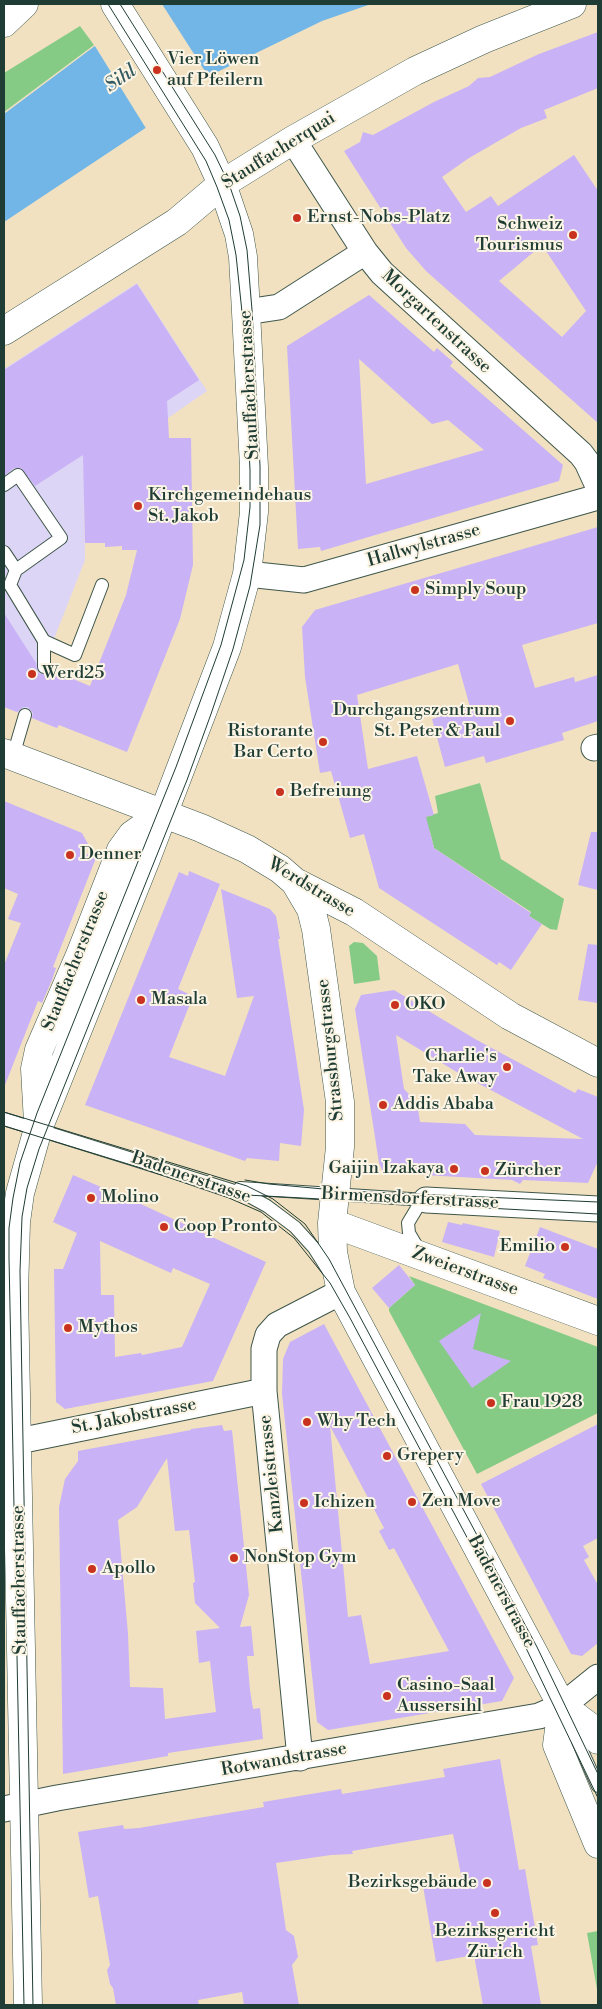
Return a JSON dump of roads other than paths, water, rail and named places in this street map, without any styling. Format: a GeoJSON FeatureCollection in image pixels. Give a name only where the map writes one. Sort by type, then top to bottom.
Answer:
{"type":"FeatureCollection","features":[{"type":"Feature","properties":{"kind":"street"},"geometry":{"type":"LineString","coordinates":[[4,23],[24,4]]}},
{"type":"Feature","properties":{"kind":"street","name":"Stauffacherquai"},"geometry":{"type":"LineString","coordinates":[[4,331],[177,222],[222,184],[293,140],[415,71],[484,39],[572,4]]}},
{"type":"Feature","properties":{"kind":"street","name":"Stauffacherstrasse"},"geometry":{"type":"LineString","coordinates":[[28,2005],[14,1807],[11,1443],[16,1222],[25,1172],[38,1129],[146,859],[226,647],[247,574],[253,537],[254,485],[243,257],[239,234],[214,164],[116,6]]}},
{"type":"Feature","properties":{"kind":"street","name":"Morgartenstrasse"},"geometry":{"type":"LineString","coordinates":[[293,140],[365,252],[382,274],[581,454],[587,462],[598,486]]}},
{"type":"Feature","properties":{"kind":"street"},"geometry":{"type":"LineString","coordinates":[[246,312],[279,307],[365,252]]}},
{"type":"Feature","properties":{"kind":"street","name":"Hallwylstrasse"},"geometry":{"type":"LineString","coordinates":[[247,574],[304,580],[598,497]]}},
{"type":"Feature","properties":{"kind":"street","name":"Werdstrasse"},"geometry":{"type":"LineString","coordinates":[[8,755],[201,828],[248,849],[280,869],[295,882],[354,912],[510,1016],[598,1063]]}},
{"type":"Feature","properties":{"kind":"street","name":"Strassburgstrasse"},"geometry":{"type":"LineString","coordinates":[[295,882],[311,908],[316,930],[340,1102],[340,1148],[332,1223]]}},
{"type":"Feature","properties":{"kind":"street","name":"Birmensdorferstrasse"},"geometry":{"type":"LineString","coordinates":[[426,1200],[598,1209]]}},
{"type":"Feature","properties":{"kind":"street","name":"Badenerstrasse"},"geometry":{"type":"LineString","coordinates":[[332,1223],[332,1252],[341,1292],[562,1706],[590,1727],[598,1740]]}},
{"type":"Feature","properties":{"kind":"street","name":"Zweierstrasse"},"geometry":{"type":"LineString","coordinates":[[332,1223],[598,1321]]}},
{"type":"Feature","properties":{"kind":"street","name":"Kanzleistrasse"},"geometry":{"type":"LineString","coordinates":[[300,1758],[264,1391],[264,1349],[268,1335],[277,1325],[341,1292]]}},
{"type":"Feature","properties":{"kind":"street","name":"St. Jakobstrasse"},"geometry":{"type":"LineString","coordinates":[[11,1443],[264,1391]]}},
{"type":"Feature","properties":{"kind":"street","name":"Rotwandstrasse"},"geometry":{"type":"LineString","coordinates":[[14,1807],[57,1798],[539,1716],[562,1706],[598,1677]]}},
{"type":"Feature","properties":{"kind":"street"},"geometry":{"type":"LineString","coordinates":[[562,1706],[556,1745],[598,1844]]}},
{"type":"Feature","properties":{"kind":"lane"},"geometry":{"type":"LineString","coordinates":[[4,485],[18,475],[62,538],[16,570],[10,585],[44,641],[44,667]]}},
{"type":"Feature","properties":{"kind":"lane"},"geometry":{"type":"LineString","coordinates":[[4,552],[16,570]]}},
{"type":"Feature","properties":{"kind":"lane"},"geometry":{"type":"LineString","coordinates":[[44,641],[75,655],[102,585]]}},
{"type":"Feature","properties":{"kind":"lane"},"geometry":{"type":"LineString","coordinates":[[8,755],[25,716]]}},
{"type":"Feature","properties":{"kind":"lane","name":"Badenerstrasse"},"geometry":{"type":"LineString","coordinates":[[4,1119],[222,1186],[267,1206],[295,1227],[314,1248],[341,1292]]}},
{"type":"Feature","properties":{"kind":"lane","name":"Birmensdorferstrasse"},"geometry":{"type":"LineString","coordinates":[[222,1186],[426,1200]]}},
{"type":"Feature","properties":{"kind":"lane"},"geometry":{"type":"LineString","coordinates":[[424,1257],[409,1233],[408,1223],[426,1200]]}},
{"type":"Feature","properties":{"kind":"lane","name":"Badenerstrasse"},"geometry":{"type":"LineString","coordinates":[[562,1706],[598,1786]]}},
{"type":"Feature","properties":{"kind":"water","name":"Sihl"},"geometry":{"type":"Polygon","coordinates":[[[151,4],[371,4],[322,21],[211,75],[147,127],[4,222],[4,114],[151,4]]]}},
{"type":"Feature","properties":{"kind":"tram line"},"geometry":{"type":"LineString","coordinates":[[24,2005],[9,1258],[9,1228],[13,1198],[20,1163],[37,1113],[176,767],[221,645],[244,560],[250,507],[250,470],[242,312],[236,255],[229,220],[206,161],[108,4]]}},
{"type":"Feature","properties":{"kind":"tram line"},"geometry":{"type":"LineString","coordinates":[[33,2005],[20,1271],[22,1217],[27,1188],[39,1149],[187,780],[211,714],[233,649],[250,586],[260,525],[260,466],[252,310],[247,250],[240,216],[229,184],[215,155],[120,4]]}},
{"type":"Feature","properties":{"kind":"tram line"},"geometry":{"type":"LineString","coordinates":[[4,1112],[247,1186],[273,1199],[305,1224],[329,1259],[537,1647],[598,1774]]}},
{"type":"Feature","properties":{"kind":"tram line"},"geometry":{"type":"LineString","coordinates":[[4,1126],[141,1168],[229,1198],[261,1212],[294,1238],[330,1283],[350,1318],[526,1648],[598,1798]]}},
{"type":"Feature","properties":{"kind":"tram line"},"geometry":{"type":"LineString","coordinates":[[245,1180],[345,1191],[598,1202]]}},
{"type":"Feature","properties":{"kind":"tram line"},"geometry":{"type":"LineString","coordinates":[[228,1194],[598,1214]]}},
{"type":"Feature","properties":{"kind":"place","name":"Vier Löwen auf Pfeilern"},"geometry":{"type":"Point","coordinates":[157,70]}},
{"type":"Feature","properties":{"kind":"place","name":"Ernst-Nobs-Platz"},"geometry":{"type":"Point","coordinates":[297,218]}},
{"type":"Feature","properties":{"kind":"place","name":"Schweiz Tourismus"},"geometry":{"type":"Point","coordinates":[573,235]}},
{"type":"Feature","properties":{"kind":"place","name":"Kirchgemeindehaus St. Jakob"},"geometry":{"type":"Point","coordinates":[138,506]}},
{"type":"Feature","properties":{"kind":"place","name":"Simply Soup"},"geometry":{"type":"Point","coordinates":[415,590]}},
{"type":"Feature","properties":{"kind":"place","name":"Werd25"},"geometry":{"type":"Point","coordinates":[32,674]}},
{"type":"Feature","properties":{"kind":"place","name":"Durchgangszentrum St. Peter & Paul"},"geometry":{"type":"Point","coordinates":[510,721]}},
{"type":"Feature","properties":{"kind":"place","name":"Ristorante Bar Certo"},"geometry":{"type":"Point","coordinates":[323,742]}},
{"type":"Feature","properties":{"kind":"place","name":"Befreiung"},"geometry":{"type":"Point","coordinates":[280,792]}},
{"type":"Feature","properties":{"kind":"place","name":"Denner"},"geometry":{"type":"Point","coordinates":[70,855]}},
{"type":"Feature","properties":{"kind":"place","name":"Masala"},"geometry":{"type":"Point","coordinates":[141,1000]}},
{"type":"Feature","properties":{"kind":"place","name":"OKO"},"geometry":{"type":"Point","coordinates":[395,1005]}},
{"type":"Feature","properties":{"kind":"place","name":"Charlie's Take Away"},"geometry":{"type":"Point","coordinates":[507,1067]}},
{"type":"Feature","properties":{"kind":"place","name":"Addis Ababa"},"geometry":{"type":"Point","coordinates":[383,1105]}},
{"type":"Feature","properties":{"kind":"place","name":"Gaijin Izakaya"},"geometry":{"type":"Point","coordinates":[454,1169]}},
{"type":"Feature","properties":{"kind":"place","name":"Zürcher"},"geometry":{"type":"Point","coordinates":[485,1171]}},
{"type":"Feature","properties":{"kind":"place","name":"Molino"},"geometry":{"type":"Point","coordinates":[91,1198]}},
{"type":"Feature","properties":{"kind":"place","name":"Coop Pronto"},"geometry":{"type":"Point","coordinates":[164,1227]}},
{"type":"Feature","properties":{"kind":"place","name":"Emilio"},"geometry":{"type":"Point","coordinates":[565,1247]}},
{"type":"Feature","properties":{"kind":"place","name":"Mythos"},"geometry":{"type":"Point","coordinates":[68,1328]}},
{"type":"Feature","properties":{"kind":"place","name":"Frau 1928"},"geometry":{"type":"Point","coordinates":[491,1403]}},
{"type":"Feature","properties":{"kind":"place","name":"Why Tech"},"geometry":{"type":"Point","coordinates":[307,1422]}},
{"type":"Feature","properties":{"kind":"place","name":"Grepery"},"geometry":{"type":"Point","coordinates":[387,1456]}},
{"type":"Feature","properties":{"kind":"place","name":"Zen Move"},"geometry":{"type":"Point","coordinates":[412,1502]}},
{"type":"Feature","properties":{"kind":"place","name":"Ichizen"},"geometry":{"type":"Point","coordinates":[304,1503]}},
{"type":"Feature","properties":{"kind":"place","name":"NonStop Gym"},"geometry":{"type":"Point","coordinates":[234,1558]}},
{"type":"Feature","properties":{"kind":"place","name":"Apollo"},"geometry":{"type":"Point","coordinates":[92,1569]}},
{"type":"Feature","properties":{"kind":"place","name":"Casino-Saal Aussersihl"},"geometry":{"type":"Point","coordinates":[387,1696]}},
{"type":"Feature","properties":{"kind":"place","name":"Bezirksgebäude"},"geometry":{"type":"Point","coordinates":[487,1883]}},
{"type":"Feature","properties":{"kind":"place","name":"Bezirksgericht Zürich"},"geometry":{"type":"Point","coordinates":[495,1913]}}]}
